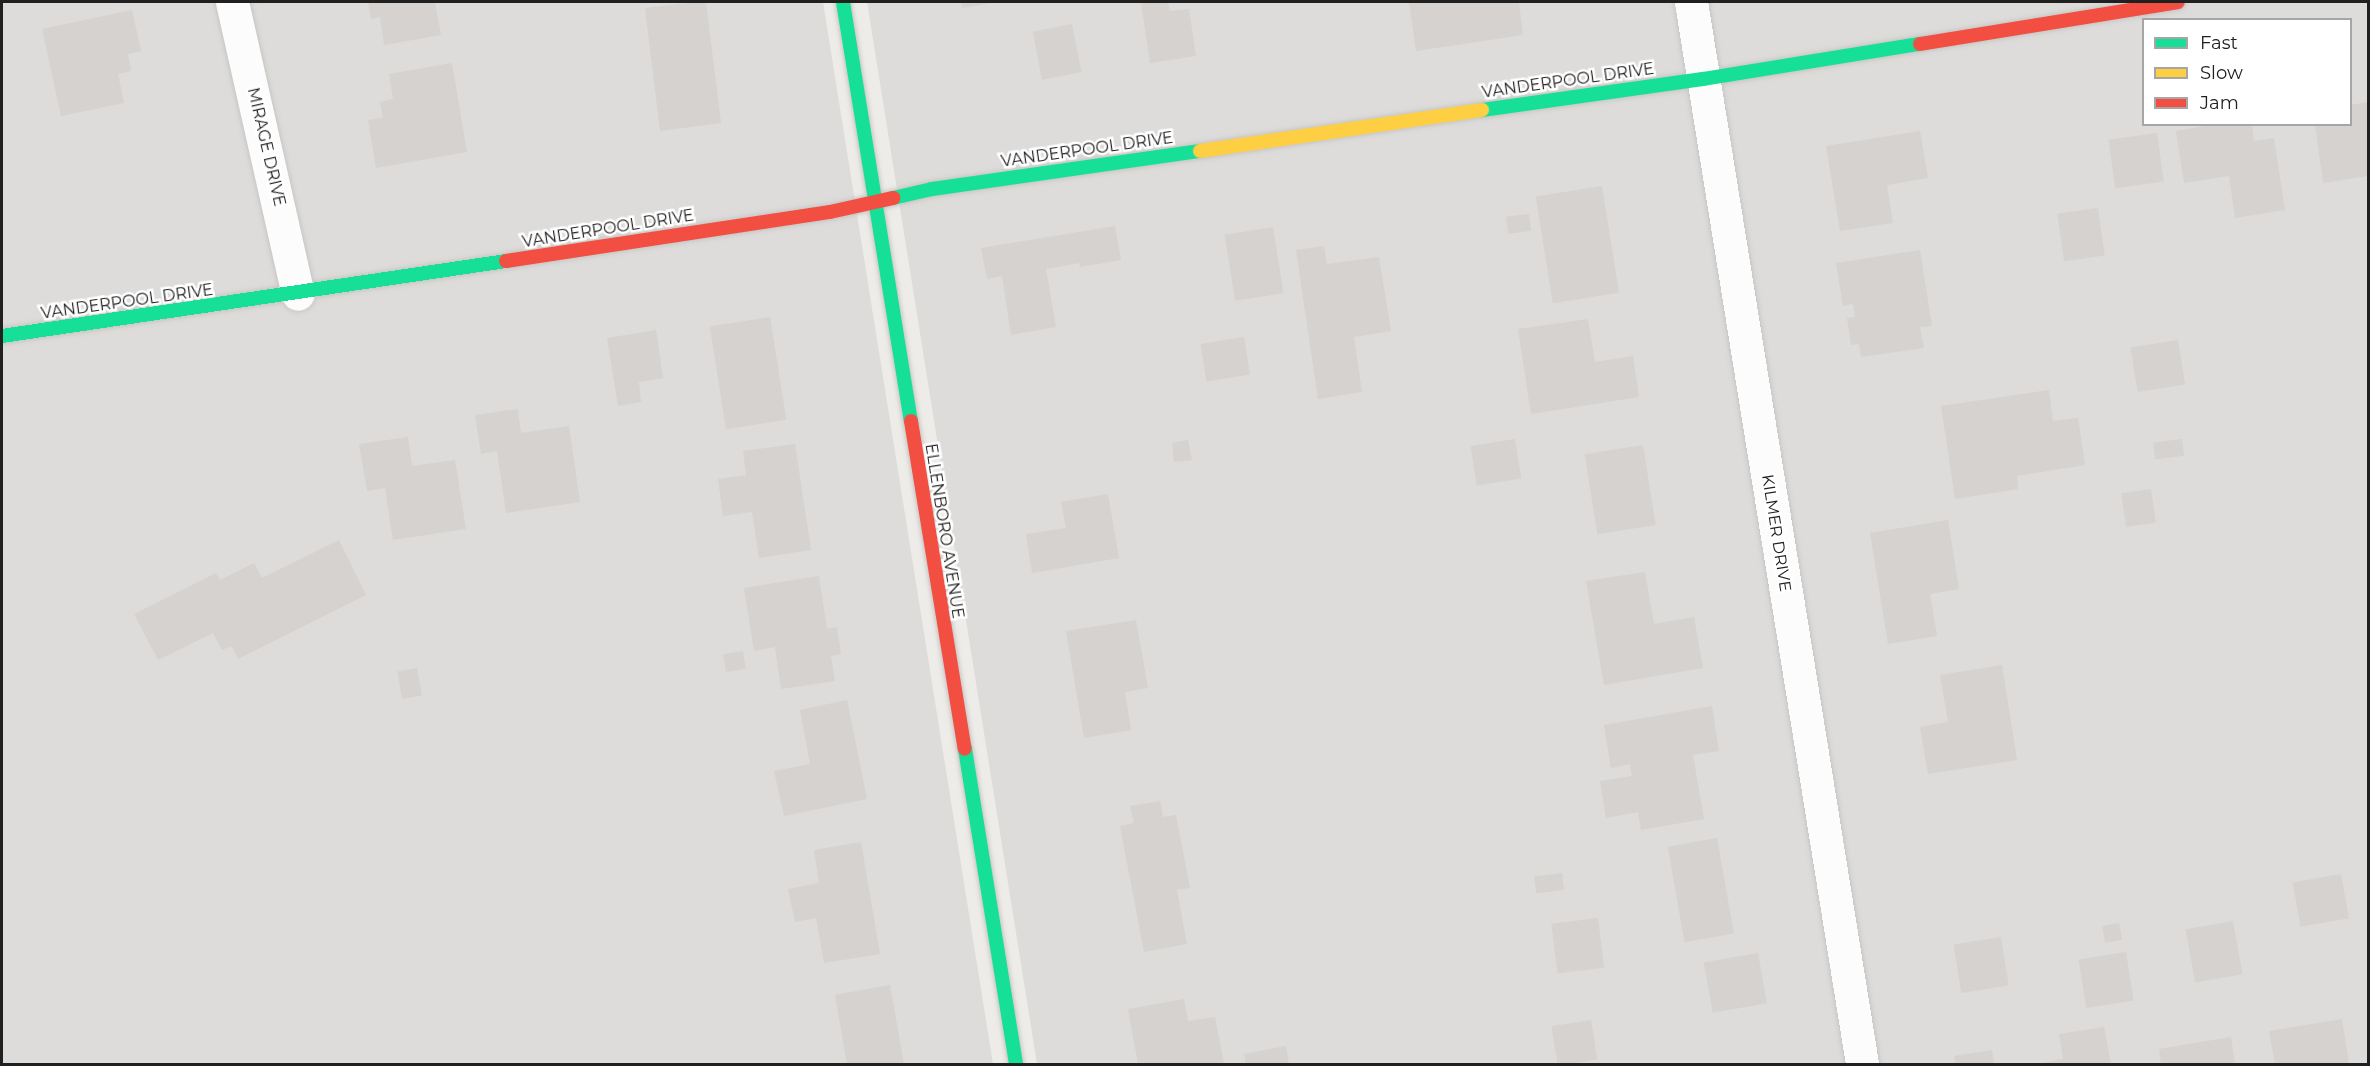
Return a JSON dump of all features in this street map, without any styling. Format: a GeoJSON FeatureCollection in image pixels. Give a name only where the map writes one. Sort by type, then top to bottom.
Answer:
{"type":"FeatureCollection","features":[{"type":"Feature","properties":{"kind":"street","name":"MIRAGE DRIVE"},"geometry":{"type":"LineString","coordinates":[[232,2],[298,294]]}},
{"type":"Feature","properties":{"kind":"street","name":"ELLENBORO AVENUE"},"geometry":{"type":"LineString","coordinates":[[843,2],[1016,1065]]}},
{"type":"Feature","properties":{"kind":"street","name":"KILMER DRIVE"},"geometry":{"type":"LineString","coordinates":[[1691,2],[1862,1065]]}},
{"type":"Feature","properties":{"kind":"street","name":"VANDERPOOL DRIVE"},"geometry":{"type":"LineString","coordinates":[[2,336],[298,294],[830,212],[932,189],[1703,79],[2178,2]]}},
{"type":"Feature","properties":{"kind":"shaded area"},"geometry":{"type":"Polygon","coordinates":[[[2,2],[823,2],[993,1064],[2,1064],[2,2]]]}},
{"type":"Feature","properties":{"kind":"shaded area"},"geometry":{"type":"Polygon","coordinates":[[[867,2],[2368,2],[2368,1064],[1037,1064],[867,2]]]}},
{"type":"Feature","properties":{"kind":"building"},"geometry":{"type":"Polygon","coordinates":[[[368,2],[435,2],[441,35],[384,45],[380,17],[371,19],[368,2]]]}},
{"type":"Feature","properties":{"kind":"building"},"geometry":{"type":"Polygon","coordinates":[[[706,2],[721,123],[660,131],[645,8],[706,2]]]}},
{"type":"Feature","properties":{"kind":"building"},"geometry":{"type":"Polygon","coordinates":[[[961,2],[992,2],[992,3],[962,8],[961,2]]]}},
{"type":"Feature","properties":{"kind":"building"},"geometry":{"type":"Polygon","coordinates":[[[1141,2],[1168,2],[1170,11],[1189,9],[1196,56],[1150,63],[1141,2]]]}},
{"type":"Feature","properties":{"kind":"building"},"geometry":{"type":"Polygon","coordinates":[[[1409,2],[1519,2],[1523,35],[1416,51],[1409,2]]]}},
{"type":"Feature","properties":{"kind":"building"},"geometry":{"type":"Polygon","coordinates":[[[132,10],[141,51],[128,54],[131,71],[118,74],[124,103],[61,116],[42,29],[132,10]]]}},
{"type":"Feature","properties":{"kind":"building"},"geometry":{"type":"Polygon","coordinates":[[[1072,24],[1081,72],[1042,80],[1033,32],[1072,24]]]}},
{"type":"Feature","properties":{"kind":"building"},"geometry":{"type":"Polygon","coordinates":[[[452,63],[467,152],[376,168],[368,120],[383,118],[380,102],[393,99],[389,74],[452,63]]]}},
{"type":"Feature","properties":{"kind":"building"},"geometry":{"type":"Polygon","coordinates":[[[2368,102],[2368,176],[2323,183],[2315,126],[2352,126],[2352,105],[2368,102]]]}},
{"type":"Feature","properties":{"kind":"building"},"geometry":{"type":"Polygon","coordinates":[[[2205,126],[2252,126],[2254,141],[2274,138],[2285,210],[2235,218],[2229,176],[2184,183],[2176,131],[2205,126]]]}},
{"type":"Feature","properties":{"kind":"building"},"geometry":{"type":"Polygon","coordinates":[[[1920,131],[1928,178],[1887,185],[1893,223],[1840,231],[1826,146],[1920,131]]]}},
{"type":"Feature","properties":{"kind":"building"},"geometry":{"type":"Polygon","coordinates":[[[2157,133],[2164,182],[2115,188],[2108,140],[2157,133]]]}},
{"type":"Feature","properties":{"kind":"building"},"geometry":{"type":"Polygon","coordinates":[[[1602,186],[1619,293],[1553,303],[1536,196],[1602,186]]]}},
{"type":"Feature","properties":{"kind":"building"},"geometry":{"type":"Polygon","coordinates":[[[2098,208],[2105,256],[2064,261],[2057,214],[2098,208]]]}},
{"type":"Feature","properties":{"kind":"building"},"geometry":{"type":"Polygon","coordinates":[[[1529,214],[1531,231],[1508,234],[1506,217],[1529,214]]]}},
{"type":"Feature","properties":{"kind":"building"},"geometry":{"type":"Polygon","coordinates":[[[1115,226],[1121,260],[1080,267],[1079,263],[1046,269],[1056,327],[1011,335],[1002,276],[987,279],[981,248],[1115,226]]]}},
{"type":"Feature","properties":{"kind":"building"},"geometry":{"type":"Polygon","coordinates":[[[1273,227],[1283,293],[1235,301],[1225,235],[1273,227]]]}},
{"type":"Feature","properties":{"kind":"building"},"geometry":{"type":"Polygon","coordinates":[[[1324,246],[1327,264],[1379,257],[1391,331],[1354,337],[1362,392],[1318,399],[1296,250],[1324,246]]]}},
{"type":"Feature","properties":{"kind":"building"},"geometry":{"type":"Polygon","coordinates":[[[1920,250],[1932,326],[1920,327],[1924,348],[1861,357],[1859,344],[1851,345],[1847,318],[1855,317],[1853,304],[1843,306],[1836,263],[1920,250]]]}},
{"type":"Feature","properties":{"kind":"building"},"geometry":{"type":"Polygon","coordinates":[[[770,317],[786,420],[726,429],[710,327],[770,317]]]}},
{"type":"Feature","properties":{"kind":"building"},"geometry":{"type":"Polygon","coordinates":[[[1588,319],[1595,362],[1633,356],[1639,397],[1531,414],[1518,329],[1588,319]]]}},
{"type":"Feature","properties":{"kind":"building"},"geometry":{"type":"Polygon","coordinates":[[[656,330],[663,378],[639,382],[641,402],[618,406],[607,338],[656,330]]]}},
{"type":"Feature","properties":{"kind":"building"},"geometry":{"type":"Polygon","coordinates":[[[1244,337],[1250,375],[1206,381],[1201,344],[1244,337]]]}},
{"type":"Feature","properties":{"kind":"building"},"geometry":{"type":"Polygon","coordinates":[[[2178,340],[2185,384],[2138,392],[2131,348],[2178,340]]]}},
{"type":"Feature","properties":{"kind":"building"},"geometry":{"type":"Polygon","coordinates":[[[2049,390],[2053,421],[2078,418],[2085,465],[2017,476],[2018,489],[1955,499],[1941,406],[2049,390]]]}},
{"type":"Feature","properties":{"kind":"building"},"geometry":{"type":"Polygon","coordinates":[[[518,409],[521,433],[569,426],[580,502],[506,513],[497,451],[481,454],[475,415],[518,409]]]}},
{"type":"Feature","properties":{"kind":"building"},"geometry":{"type":"Polygon","coordinates":[[[408,437],[412,466],[455,460],[466,529],[393,540],[385,488],[367,491],[359,444],[408,437]]]}},
{"type":"Feature","properties":{"kind":"building"},"geometry":{"type":"Polygon","coordinates":[[[1515,439],[1521,479],[1477,486],[1471,446],[1515,439]]]}},
{"type":"Feature","properties":{"kind":"building"},"geometry":{"type":"Polygon","coordinates":[[[2182,439],[2184,456],[2155,459],[2153,443],[2182,439]]]}},
{"type":"Feature","properties":{"kind":"building"},"geometry":{"type":"Polygon","coordinates":[[[1188,440],[1192,460],[1174,462],[1172,443],[1188,440]]]}},
{"type":"Feature","properties":{"kind":"building"},"geometry":{"type":"Polygon","coordinates":[[[795,444],[811,550],[759,558],[752,512],[723,516],[718,479],[746,475],[743,451],[795,444]]]}},
{"type":"Feature","properties":{"kind":"building"},"geometry":{"type":"Polygon","coordinates":[[[1643,445],[1656,525],[1597,534],[1585,454],[1643,445]]]}},
{"type":"Feature","properties":{"kind":"building"},"geometry":{"type":"Polygon","coordinates":[[[2151,489],[2156,523],[2126,527],[2121,493],[2151,489]]]}},
{"type":"Feature","properties":{"kind":"building"},"geometry":{"type":"Polygon","coordinates":[[[1108,494],[1119,558],[1032,573],[1026,534],[1066,528],[1061,502],[1108,494]]]}},
{"type":"Feature","properties":{"kind":"building"},"geometry":{"type":"Polygon","coordinates":[[[1948,520],[1959,589],[1930,594],[1937,636],[1888,644],[1870,533],[1948,520]]]}},
{"type":"Feature","properties":{"kind":"building"},"geometry":{"type":"Polygon","coordinates":[[[339,540],[366,595],[238,659],[232,646],[222,650],[213,633],[158,660],[134,614],[216,573],[220,580],[254,563],[262,578],[339,540]]]}},
{"type":"Feature","properties":{"kind":"building"},"geometry":{"type":"Polygon","coordinates":[[[1645,572],[1654,624],[1694,617],[1703,668],[1604,685],[1586,581],[1645,572]]]}},
{"type":"Feature","properties":{"kind":"building"},"geometry":{"type":"Polygon","coordinates":[[[819,576],[827,629],[837,627],[841,654],[831,656],[835,681],[781,689],[775,647],[754,651],[744,588],[819,576]]]}},
{"type":"Feature","properties":{"kind":"building"},"geometry":{"type":"Polygon","coordinates":[[[1136,620],[1148,688],[1125,692],[1131,730],[1084,738],[1066,631],[1136,620]]]}},
{"type":"Feature","properties":{"kind":"building"},"geometry":{"type":"Polygon","coordinates":[[[743,651],[746,669],[726,672],[723,654],[743,651]]]}},
{"type":"Feature","properties":{"kind":"building"},"geometry":{"type":"Polygon","coordinates":[[[2002,665],[2017,760],[1928,774],[1920,727],[1948,722],[1940,675],[2002,665]]]}},
{"type":"Feature","properties":{"kind":"building"},"geometry":{"type":"Polygon","coordinates":[[[417,668],[422,696],[402,699],[397,671],[417,668]]]}},
{"type":"Feature","properties":{"kind":"building"},"geometry":{"type":"Polygon","coordinates":[[[847,700],[867,799],[784,816],[774,771],[810,764],[800,710],[847,700]]]}},
{"type":"Feature","properties":{"kind":"building"},"geometry":{"type":"Polygon","coordinates":[[[1712,706],[1719,751],[1693,755],[1704,819],[1641,830],[1638,812],[1606,818],[1600,781],[1632,776],[1630,764],[1611,768],[1604,725],[1712,706]]]}},
{"type":"Feature","properties":{"kind":"building"},"geometry":{"type":"Polygon","coordinates":[[[1160,801],[1163,817],[1176,815],[1190,888],[1177,890],[1187,944],[1144,952],[1120,826],[1134,823],[1130,806],[1160,801]]]}},
{"type":"Feature","properties":{"kind":"building"},"geometry":{"type":"Polygon","coordinates":[[[1717,838],[1734,934],[1685,942],[1668,847],[1717,838]]]}},
{"type":"Feature","properties":{"kind":"building"},"geometry":{"type":"Polygon","coordinates":[[[861,842],[880,954],[824,963],[816,918],[795,922],[788,889],[819,883],[814,850],[861,842]]]}},
{"type":"Feature","properties":{"kind":"building"},"geometry":{"type":"Polygon","coordinates":[[[1562,873],[1564,890],[1536,893],[1534,876],[1562,873]]]}},
{"type":"Feature","properties":{"kind":"building"},"geometry":{"type":"Polygon","coordinates":[[[2341,874],[2349,918],[2301,927],[2293,883],[2341,874]]]}},
{"type":"Feature","properties":{"kind":"building"},"geometry":{"type":"Polygon","coordinates":[[[1598,918],[1604,968],[1557,973],[1551,924],[1598,918]]]}},
{"type":"Feature","properties":{"kind":"building"},"geometry":{"type":"Polygon","coordinates":[[[2233,921],[2242,974],[2195,983],[2186,929],[2233,921]]]}},
{"type":"Feature","properties":{"kind":"building"},"geometry":{"type":"Polygon","coordinates":[[[2119,923],[2122,940],[2105,943],[2102,926],[2119,923]]]}},
{"type":"Feature","properties":{"kind":"building"},"geometry":{"type":"Polygon","coordinates":[[[2001,937],[2009,985],[1961,993],[1954,945],[2001,937]]]}},
{"type":"Feature","properties":{"kind":"building"},"geometry":{"type":"Polygon","coordinates":[[[2126,952],[2134,1000],[2086,1008],[2079,960],[2126,952]]]}},
{"type":"Feature","properties":{"kind":"building"},"geometry":{"type":"Polygon","coordinates":[[[1758,953],[1767,1003],[1713,1013],[1704,963],[1758,953]]]}},
{"type":"Feature","properties":{"kind":"building"},"geometry":{"type":"Polygon","coordinates":[[[890,985],[904,1064],[847,1064],[835,995],[890,985]]]}},
{"type":"Feature","properties":{"kind":"building"},"geometry":{"type":"Polygon","coordinates":[[[1184,999],[1188,1021],[1215,1017],[1224,1064],[1138,1064],[1128,1009],[1184,999]]]}},
{"type":"Feature","properties":{"kind":"building"},"geometry":{"type":"Polygon","coordinates":[[[2342,1019],[2349,1064],[2275,1064],[2269,1031],[2342,1019]]]}},
{"type":"Feature","properties":{"kind":"building"},"geometry":{"type":"Polygon","coordinates":[[[1591,1020],[1597,1060],[1557,1064],[1551,1026],[1591,1020]]]}},
{"type":"Feature","properties":{"kind":"building"},"geometry":{"type":"Polygon","coordinates":[[[2104,1027],[2111,1064],[2037,1064],[2063,1059],[2059,1034],[2104,1027]]]}},
{"type":"Feature","properties":{"kind":"building"},"geometry":{"type":"Polygon","coordinates":[[[2231,1037],[2235,1064],[2161,1064],[2159,1049],[2231,1037]]]}},
{"type":"Feature","properties":{"kind":"building"},"geometry":{"type":"Polygon","coordinates":[[[1286,1046],[1289,1064],[1246,1064],[1244,1054],[1286,1046]]]}},
{"type":"Feature","properties":{"kind":"building"},"geometry":{"type":"Polygon","coordinates":[[[1992,1050],[1994,1064],[1955,1064],[1954,1056],[1992,1050]]]}},
{"type":"Feature","properties":{"kind":"traffic: fast"},"geometry":{"type":"LineString","coordinates":[[843,2],[911,421]]}},
{"type":"Feature","properties":{"kind":"traffic: fast"},"geometry":{"type":"LineString","coordinates":[[1482,110],[1703,79],[1920,44]]}},
{"type":"Feature","properties":{"kind":"traffic: fast"},"geometry":{"type":"LineString","coordinates":[[893,198],[932,189],[1200,151]]}},
{"type":"Feature","properties":{"kind":"traffic: fast"},"geometry":{"type":"LineString","coordinates":[[2,336],[506,261]]}},
{"type":"Feature","properties":{"kind":"traffic: fast"},"geometry":{"type":"LineString","coordinates":[[965,749],[1016,1064]]}},
{"type":"Feature","properties":{"kind":"traffic: slow"},"geometry":{"type":"LineString","coordinates":[[1200,151],[1482,110]]}},
{"type":"Feature","properties":{"kind":"traffic: jam"},"geometry":{"type":"LineString","coordinates":[[1920,44],[2178,2]]}},
{"type":"Feature","properties":{"kind":"traffic: jam"},"geometry":{"type":"LineString","coordinates":[[506,261],[830,212],[893,198]]}},
{"type":"Feature","properties":{"kind":"traffic: jam"},"geometry":{"type":"LineString","coordinates":[[911,421],[965,749]]}}]}
